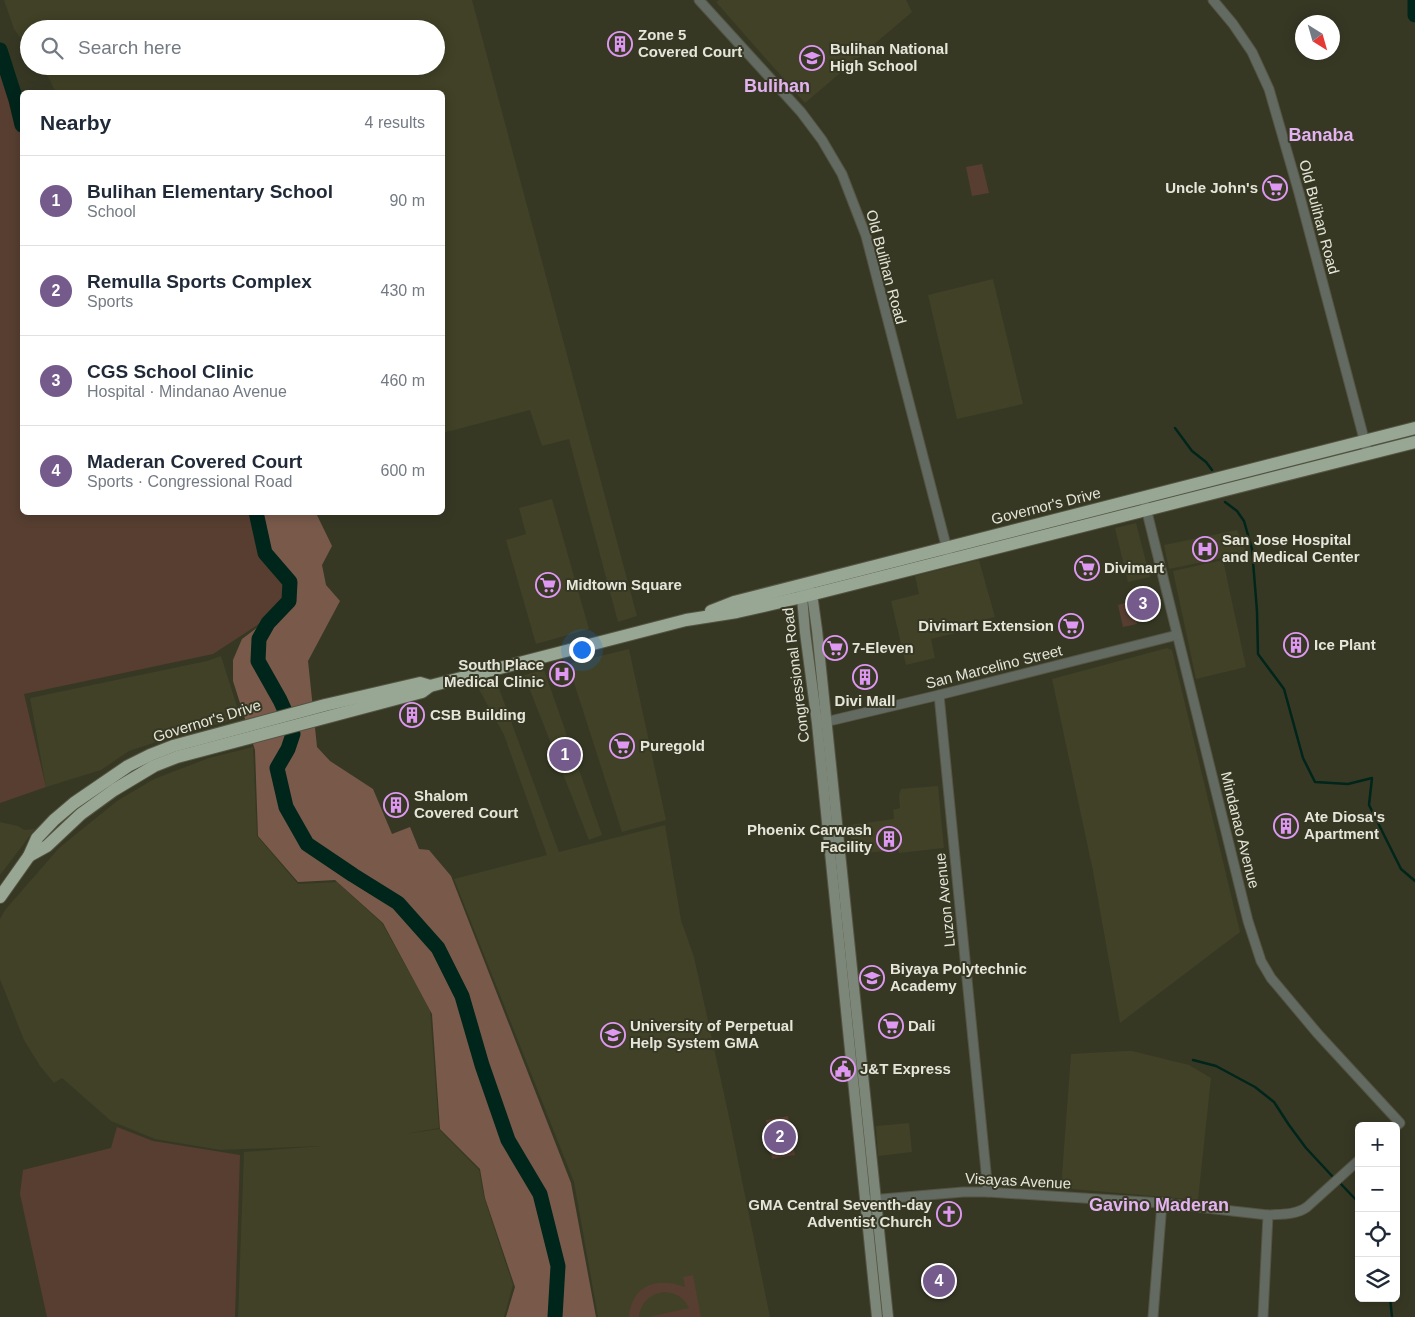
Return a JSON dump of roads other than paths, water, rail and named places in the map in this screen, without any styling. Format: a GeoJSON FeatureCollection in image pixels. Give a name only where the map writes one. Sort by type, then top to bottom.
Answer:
{"type":"FeatureCollection","features":[{"type":"Feature","properties":{"kind":"highway","name":"Governor's Drive"},"geometry":{"type":"LineString","coordinates":[[29,856],[47,846],[81,814],[114,790],[141,773],[177,758],[422,692],[430,686],[686,620],[737,612],[948,554],[1145,503],[1415,428]]}},
{"type":"Feature","properties":{"kind":"highway","name":"Governor's Drive"},"geometry":{"type":"LineString","coordinates":[[1145,503],[1415,442]]}},
{"type":"Feature","properties":{"kind":"highway","name":"Governor's Drive"},"geometry":{"type":"LineString","coordinates":[[0,897],[29,856],[37,838],[54,820],[128,766],[150,755],[173,746],[325,704],[420,683],[430,686]]}},
{"type":"Feature","properties":{"kind":"main road","name":"Congressional Road"},"geometry":{"type":"LineString","coordinates":[[806,592],[888,1317]]}},
{"type":"Feature","properties":{"kind":"main road","name":"Congressional Road"},"geometry":{"type":"LineString","coordinates":[[822,723],[877,1317]]}},
{"type":"Feature","properties":{"kind":"street","name":"Old Bulihan Road"},"geometry":{"type":"LineString","coordinates":[[699,0],[801,112],[822,140],[842,174],[866,236],[948,554]]}},
{"type":"Feature","properties":{"kind":"street","name":"Old Bulihan Road"},"geometry":{"type":"LineString","coordinates":[[1213,0],[1233,24],[1252,52],[1269,89],[1300,193],[1368,454]]}},
{"type":"Feature","properties":{"kind":"street","name":"Mindanao Avenue"},"geometry":{"type":"LineString","coordinates":[[1145,503],[1248,921],[1261,961],[1271,978],[1395,1122]]}},
{"type":"Feature","properties":{"kind":"street","name":"San Marcelino Street"},"geometry":{"type":"LineString","coordinates":[[822,723],[939,696],[1177,635]]}},
{"type":"Feature","properties":{"kind":"street","name":"Luzon Avenue"},"geometry":{"type":"LineString","coordinates":[[939,696],[988,1192]]}},
{"type":"Feature","properties":{"kind":"street","name":"Visayas Avenue"},"geometry":{"type":"LineString","coordinates":[[865,1200],[963,1192],[988,1192],[1162,1203],[1268,1215],[1285,1214],[1302,1211],[1355,1164]]}},
{"type":"Feature","properties":{"kind":"street"},"geometry":{"type":"LineString","coordinates":[[1153,1317],[1162,1203]]}},
{"type":"Feature","properties":{"kind":"street"},"geometry":{"type":"LineString","coordinates":[[1263,1317],[1268,1215]]}},
{"type":"Feature","properties":{"kind":"waterway"},"geometry":{"type":"LineString","coordinates":[[1415,0],[1415,15]]}},
{"type":"Feature","properties":{"kind":"waterway"},"geometry":{"type":"LineString","coordinates":[[0,50],[20,117]]}},
{"type":"Feature","properties":{"kind":"waterway"},"geometry":{"type":"LineString","coordinates":[[1175,428],[1192,451],[1206,462],[1212,470]]}},
{"type":"Feature","properties":{"kind":"waterway"},"geometry":{"type":"LineString","coordinates":[[1225,502],[1237,511],[1244,521],[1252,549],[1258,654],[1284,689],[1303,758],[1315,782],[1348,784],[1372,778],[1369,805],[1401,869],[1415,881]]}},
{"type":"Feature","properties":{"kind":"waterway"},"geometry":{"type":"LineString","coordinates":[[257,515],[265,553],[290,582],[289,601],[268,623],[259,639],[258,661],[280,700],[293,734],[288,749],[277,768],[286,807],[307,844],[398,903],[438,948],[462,996],[482,1065],[508,1140],[540,1194],[558,1266],[555,1317]]}},
{"type":"Feature","properties":{"kind":"waterway"},"geometry":{"type":"LineString","coordinates":[[1193,1060],[1216,1066],[1255,1087],[1274,1102],[1306,1148],[1333,1177]]}},
{"type":"Feature","properties":{"kind":"waterway"},"geometry":{"type":"LineString","coordinates":[[1340,1183],[1355,1199]]}},
{"type":"Feature","properties":{"kind":"waterway"},"geometry":{"type":"LineString","coordinates":[[1390,1302],[1392,1317]]}},
{"type":"Feature","properties":{"kind":"place","name":"Zone 5 Covered Court"},"geometry":{"type":"Point","coordinates":[620,44]}},
{"type":"Feature","properties":{"kind":"place","name":"Bulihan National High School"},"geometry":{"type":"Point","coordinates":[812,58]}},
{"type":"Feature","properties":{"kind":"place","name":"Uncle John's"},"geometry":{"type":"Point","coordinates":[1275,188]}},
{"type":"Feature","properties":{"kind":"place","name":"San Jose Hospital and Medical Center"},"geometry":{"type":"Point","coordinates":[1205,549]}},
{"type":"Feature","properties":{"kind":"place","name":"Divimart"},"geometry":{"type":"Point","coordinates":[1087,568]}},
{"type":"Feature","properties":{"kind":"place","name":"Midtown Square"},"geometry":{"type":"Point","coordinates":[548,585]}},
{"type":"Feature","properties":{"kind":"place","name":"CGS School Clinic"},"geometry":{"type":"Point","coordinates":[1143,604]}},
{"type":"Feature","properties":{"kind":"place","name":"Divimart Extension"},"geometry":{"type":"Point","coordinates":[1071,626]}},
{"type":"Feature","properties":{"kind":"place","name":"Ice Plant"},"geometry":{"type":"Point","coordinates":[1296,645]}},
{"type":"Feature","properties":{"kind":"place","name":"7-Eleven"},"geometry":{"type":"Point","coordinates":[835,648]}},
{"type":"Feature","properties":{"kind":"place","name":"South Place Medical Clinic"},"geometry":{"type":"Point","coordinates":[562,674]}},
{"type":"Feature","properties":{"kind":"place","name":"Divi Mall"},"geometry":{"type":"Point","coordinates":[865,677]}},
{"type":"Feature","properties":{"kind":"place","name":"CSB Building"},"geometry":{"type":"Point","coordinates":[412,715]}},
{"type":"Feature","properties":{"kind":"place","name":"Puregold"},"geometry":{"type":"Point","coordinates":[622,746]}},
{"type":"Feature","properties":{"kind":"place","name":"Bulihan Elementary School"},"geometry":{"type":"Point","coordinates":[565,755]}},
{"type":"Feature","properties":{"kind":"place","name":"Shalom Covered Court"},"geometry":{"type":"Point","coordinates":[396,805]}},
{"type":"Feature","properties":{"kind":"place","name":"Ate Diosa's Apartment"},"geometry":{"type":"Point","coordinates":[1286,826]}},
{"type":"Feature","properties":{"kind":"place","name":"Phoenix Carwash Facility"},"geometry":{"type":"Point","coordinates":[889,839]}},
{"type":"Feature","properties":{"kind":"place","name":"Biyaya Polytechnic Academy"},"geometry":{"type":"Point","coordinates":[872,978]}},
{"type":"Feature","properties":{"kind":"place","name":"Dali"},"geometry":{"type":"Point","coordinates":[891,1026]}},
{"type":"Feature","properties":{"kind":"place","name":"University of Perpetual Help System GMA"},"geometry":{"type":"Point","coordinates":[613,1035]}},
{"type":"Feature","properties":{"kind":"place","name":"J&T Express"},"geometry":{"type":"Point","coordinates":[843,1069]}},
{"type":"Feature","properties":{"kind":"place","name":"Remulla Sports Complex"},"geometry":{"type":"Point","coordinates":[780,1137]}},
{"type":"Feature","properties":{"kind":"place","name":"GMA Central Seventh-day Adventist Church"},"geometry":{"type":"Point","coordinates":[949,1214]}},
{"type":"Feature","properties":{"kind":"place","name":"Maderan Covered Court"},"geometry":{"type":"Point","coordinates":[939,1281]}},
{"type":"Feature","properties":{"kind":"district","name":"Bulihan"},"geometry":{"type":"Point","coordinates":[777,86]}},
{"type":"Feature","properties":{"kind":"district","name":"Banaba"},"geometry":{"type":"Point","coordinates":[1321,135]}},
{"type":"Feature","properties":{"kind":"district","name":"Gavino Maderan"},"geometry":{"type":"Point","coordinates":[1159,1205]}}]}
